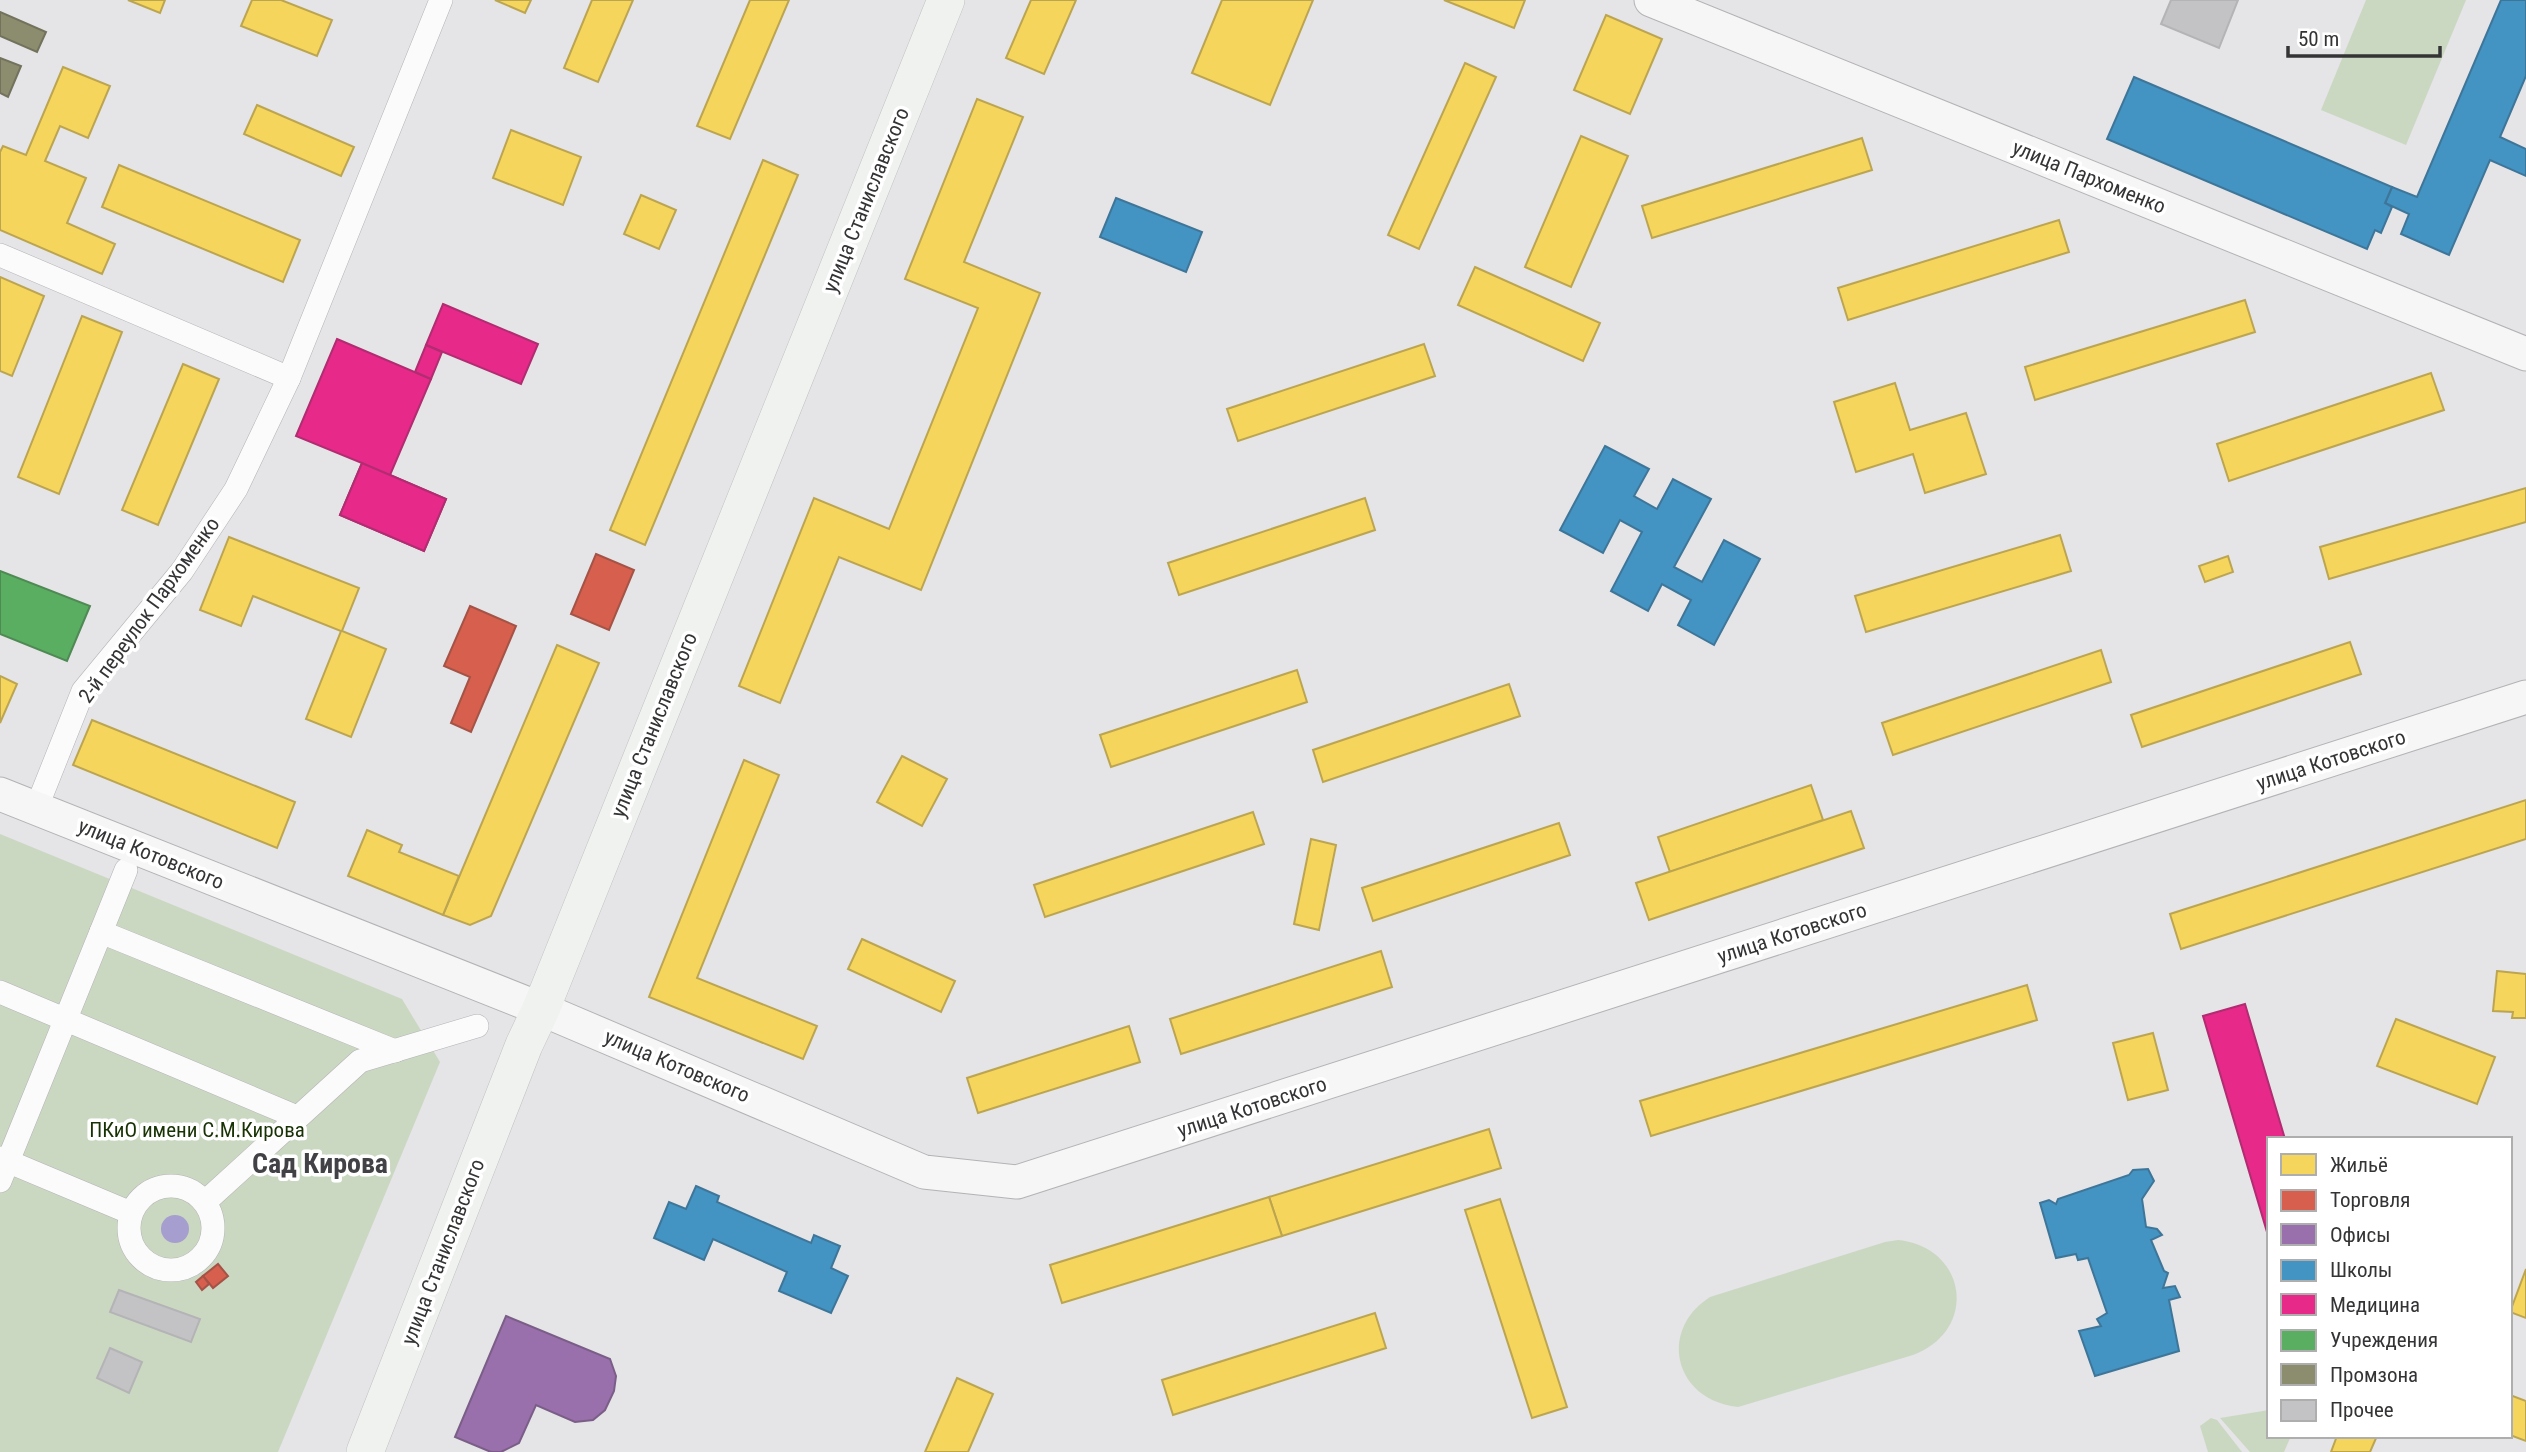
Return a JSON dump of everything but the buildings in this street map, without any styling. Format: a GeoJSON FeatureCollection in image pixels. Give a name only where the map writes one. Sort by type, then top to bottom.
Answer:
{"type":"FeatureCollection","features":[{"type":"Feature","properties":{"kind":"main road","name":"улица Станиславского"},"geometry":{"type":"LineString","coordinates":[[365,1452],[519,1058],[946,0]]}},
{"type":"Feature","properties":{"kind":"street","name":"улица Пархоменко"},"geometry":{"type":"LineString","coordinates":[[1651,0],[2526,354]]}},
{"type":"Feature","properties":{"kind":"street","name":"2-й переулок Пархоменко"},"geometry":{"type":"LineString","coordinates":[[36,809],[83,691],[182,570],[236,489],[289,378],[433,3]]}},
{"type":"Feature","properties":{"kind":"street"},"geometry":{"type":"LineString","coordinates":[[0,255],[289,378]]}},
{"type":"Feature","properties":{"kind":"street","name":"улица Котовского"},"geometry":{"type":"LineString","coordinates":[[0,794],[541,1009],[924,1172],[1017,1182],[2526,698]]}},
{"type":"Feature","properties":{"kind":"street"},"geometry":{"type":"LineString","coordinates":[[126,870],[67,1020],[3,1167],[131,1213]]}},
{"type":"Feature","properties":{"kind":"street"},"geometry":{"type":"LineString","coordinates":[[101,932],[395,1051]]}},
{"type":"Feature","properties":{"kind":"street"},"geometry":{"type":"LineString","coordinates":[[0,992],[297,1117]]}},
{"type":"Feature","properties":{"kind":"street"},"geometry":{"type":"LineString","coordinates":[[205,1202],[360,1061],[477,1026]]}},
{"type":"Feature","properties":{"kind":"street"},"geometry":{"type":"LineString","coordinates":[[160,1186],[187,1188],[205,1202],[214,1220],[214,1235],[209,1249],[193,1264],[172,1270],[157,1268],[145,1262],[136,1252],[130,1239],[131,1213],[138,1201],[160,1186]]}},
{"type":"Feature","properties":{"kind":"green space"},"geometry":{"type":"Polygon","coordinates":[[[2366,0],[2466,0],[2406,145],[2321,110],[2366,0]]]}},
{"type":"Feature","properties":{"kind":"green space","name":"ПКиО имени С.М.Кирова"},"geometry":{"type":"Polygon","coordinates":[[[0,834],[402,999],[440,1062],[278,1452],[0,1452],[0,834]]]}},
{"type":"Feature","properties":{"kind":"green space"},"geometry":{"type":"Polygon","coordinates":[[[1898,1240],[1921,1246],[1939,1257],[1950,1273],[1956,1291],[1955,1309],[1948,1327],[1934,1343],[1913,1355],[1738,1407],[1717,1402],[1700,1392],[1687,1379],[1680,1362],[1679,1345],[1683,1328],[1693,1311],[1710,1297],[1898,1240]]]}},
{"type":"Feature","properties":{"kind":"green space"},"geometry":{"type":"Polygon","coordinates":[[[2267,1410],[2267,1438],[2290,1438],[2284,1452],[2250,1452],[2220,1418],[2267,1410]]]}},
{"type":"Feature","properties":{"kind":"green space"},"geometry":{"type":"Polygon","coordinates":[[[2211,1418],[2217,1420],[2242,1452],[2208,1452],[2200,1426],[2211,1418]]]}},
{"type":"Feature","properties":{"kind":"shaded area"},"geometry":{"type":"Polygon","coordinates":[[[175,1215],[185,1219],[189,1229],[185,1239],[175,1243],[165,1239],[161,1229],[165,1219],[175,1215]]]}},
{"type":"Feature","properties":{"kind":"district","name":"Сад Кирова"},"geometry":{"type":"Point","coordinates":[320,1163]}}]}
